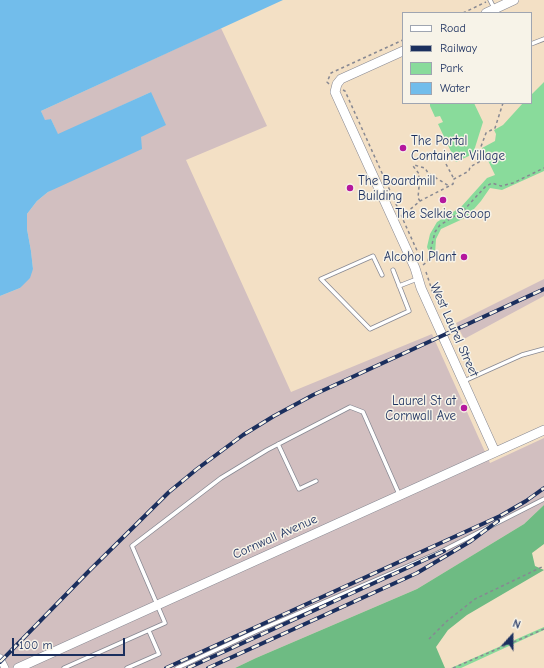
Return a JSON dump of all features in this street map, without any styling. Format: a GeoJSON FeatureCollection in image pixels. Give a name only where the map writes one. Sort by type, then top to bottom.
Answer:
{"type":"FeatureCollection","features":[{"type":"Feature","properties":{"kind":"street"},"geometry":{"type":"LineString","coordinates":[[491,7],[514,0]]}},
{"type":"Feature","properties":{"kind":"street","name":"West Laurel Street"},"geometry":{"type":"LineString","coordinates":[[402,51],[341,79],[335,92],[415,268],[425,298],[494,452]]}},
{"type":"Feature","properties":{"kind":"street","name":"Cornwall Avenue"},"geometry":{"type":"LineString","coordinates":[[18,668],[544,430]]}},
{"type":"Feature","properties":{"kind":"street"},"geometry":{"type":"LineString","coordinates":[[0,658],[5,668]]}},
{"type":"Feature","properties":{"kind":"lane"},"geometry":{"type":"LineString","coordinates":[[532,44],[544,39]]}},
{"type":"Feature","properties":{"kind":"lane"},"geometry":{"type":"LineString","coordinates":[[382,275],[373,256],[322,279],[370,329],[409,311],[393,270]]}},
{"type":"Feature","properties":{"kind":"lane"},"geometry":{"type":"LineString","coordinates":[[399,286],[418,278]]}},
{"type":"Feature","properties":{"kind":"lane"},"geometry":{"type":"LineString","coordinates":[[463,382],[522,355],[544,349]]}},
{"type":"Feature","properties":{"kind":"lane"},"geometry":{"type":"LineString","coordinates":[[64,668],[166,623],[132,546],[221,478],[278,444],[350,407],[363,412],[399,495]]}},
{"type":"Feature","properties":{"kind":"lane"},"geometry":{"type":"LineString","coordinates":[[278,444],[299,490],[316,482]]}},
{"type":"Feature","properties":{"kind":"lane"},"geometry":{"type":"LineString","coordinates":[[178,668],[257,631],[438,553],[544,499]]}},
{"type":"Feature","properties":{"kind":"lane"},"geometry":{"type":"LineString","coordinates":[[127,668],[159,654],[149,631]]}},
{"type":"Feature","properties":{"kind":"path"},"geometry":{"type":"LineString","coordinates":[[468,12],[491,7]]}},
{"type":"Feature","properties":{"kind":"path"},"geometry":{"type":"LineString","coordinates":[[326,82],[331,73],[402,40]]}},
{"type":"Feature","properties":{"kind":"path"},"geometry":{"type":"LineString","coordinates":[[406,213],[420,201],[453,184],[454,179],[469,171],[470,167],[479,162],[479,152],[486,133],[495,128],[502,104]]}},
{"type":"Feature","properties":{"kind":"path"},"geometry":{"type":"LineString","coordinates":[[446,164],[454,179]]}},
{"type":"Feature","properties":{"kind":"path"},"geometry":{"type":"LineString","coordinates":[[420,201],[418,198],[420,187],[417,179],[420,175],[413,166],[414,165],[425,168],[428,173],[449,186]]}},
{"type":"Feature","properties":{"kind":"path"},"geometry":{"type":"LineString","coordinates":[[423,265],[428,261],[435,232],[440,225],[463,211],[485,187],[492,183],[501,186],[513,183],[544,168]]}},
{"type":"Feature","properties":{"kind":"path"},"geometry":{"type":"LineString","coordinates":[[429,639],[447,621],[475,598],[544,566]]}},
{"type":"Feature","properties":{"kind":"path"},"geometry":{"type":"LineString","coordinates":[[453,668],[544,629]]}},
{"type":"Feature","properties":{"kind":"shaded area"},"geometry":{"type":"Polygon","coordinates":[[[221,28],[267,126],[186,160],[291,392],[432,334],[490,463],[544,438],[544,505],[524,524],[417,589],[235,668],[0,668],[0,296],[20,288],[33,269],[27,229],[27,214],[37,201],[48,192],[141,137],[151,92],[58,135],[51,119],[45,121],[41,111],[221,28]]]}},
{"type":"Feature","properties":{"kind":"shaded area"},"geometry":{"type":"Polygon","coordinates":[[[544,279],[544,296],[464,339],[456,323],[544,279]]]}},
{"type":"Feature","properties":{"kind":"green space"},"geometry":{"type":"Polygon","coordinates":[[[544,82],[544,171],[502,190],[490,188],[467,217],[441,229],[436,239],[435,254],[430,255],[427,247],[430,234],[437,222],[461,207],[487,178],[495,175],[482,148],[495,141],[496,134],[494,130],[503,125],[522,104],[532,104],[532,94],[544,82]]]}},
{"type":"Feature","properties":{"kind":"green space"},"geometry":{"type":"Polygon","coordinates":[[[430,104],[474,104],[483,122],[473,154],[456,162],[438,124],[443,122],[440,116],[435,117],[430,104]]]}},
{"type":"Feature","properties":{"kind":"green space"},"geometry":{"type":"Polygon","coordinates":[[[544,505],[544,544],[532,553],[535,566],[544,570],[467,615],[448,630],[436,647],[445,668],[235,668],[417,589],[524,524],[544,505]]]}},
{"type":"Feature","properties":{"kind":"green space"},"geometry":{"type":"Polygon","coordinates":[[[544,627],[544,630],[461,668],[451,668],[544,627]]]}},
{"type":"Feature","properties":{"kind":"water"},"geometry":{"type":"Polygon","coordinates":[[[0,0],[283,0],[41,111],[45,120],[51,119],[58,134],[151,92],[166,125],[141,137],[142,149],[48,192],[37,201],[27,214],[27,229],[33,269],[30,278],[20,288],[0,296],[0,0]]]}},
{"type":"Feature","properties":{"kind":"railway"},"geometry":{"type":"LineString","coordinates":[[0,662],[169,492],[243,435],[313,395],[544,289]]}},
{"type":"Feature","properties":{"kind":"railway"},"geometry":{"type":"LineString","coordinates":[[166,668],[500,516],[526,501],[544,488]]}},
{"type":"Feature","properties":{"kind":"railway"},"geometry":{"type":"LineString","coordinates":[[208,668],[417,573],[471,541],[498,521]]}},
{"type":"Feature","properties":{"kind":"railway"},"geometry":{"type":"LineString","coordinates":[[188,668],[444,551]]}},
{"type":"Feature","properties":{"kind":"place","name":"The Portal Container Village"},"geometry":{"type":"Point","coordinates":[403,148]}},
{"type":"Feature","properties":{"kind":"place","name":"The Boardmill Building"},"geometry":{"type":"Point","coordinates":[350,188]}},
{"type":"Feature","properties":{"kind":"place","name":"The Selkie Scoop"},"geometry":{"type":"Point","coordinates":[443,200]}},
{"type":"Feature","properties":{"kind":"place","name":"Alcohol Plant"},"geometry":{"type":"Point","coordinates":[464,257]}},
{"type":"Feature","properties":{"kind":"place","name":"Laurel St at Cornwall Ave"},"geometry":{"type":"Point","coordinates":[464,408]}}]}
